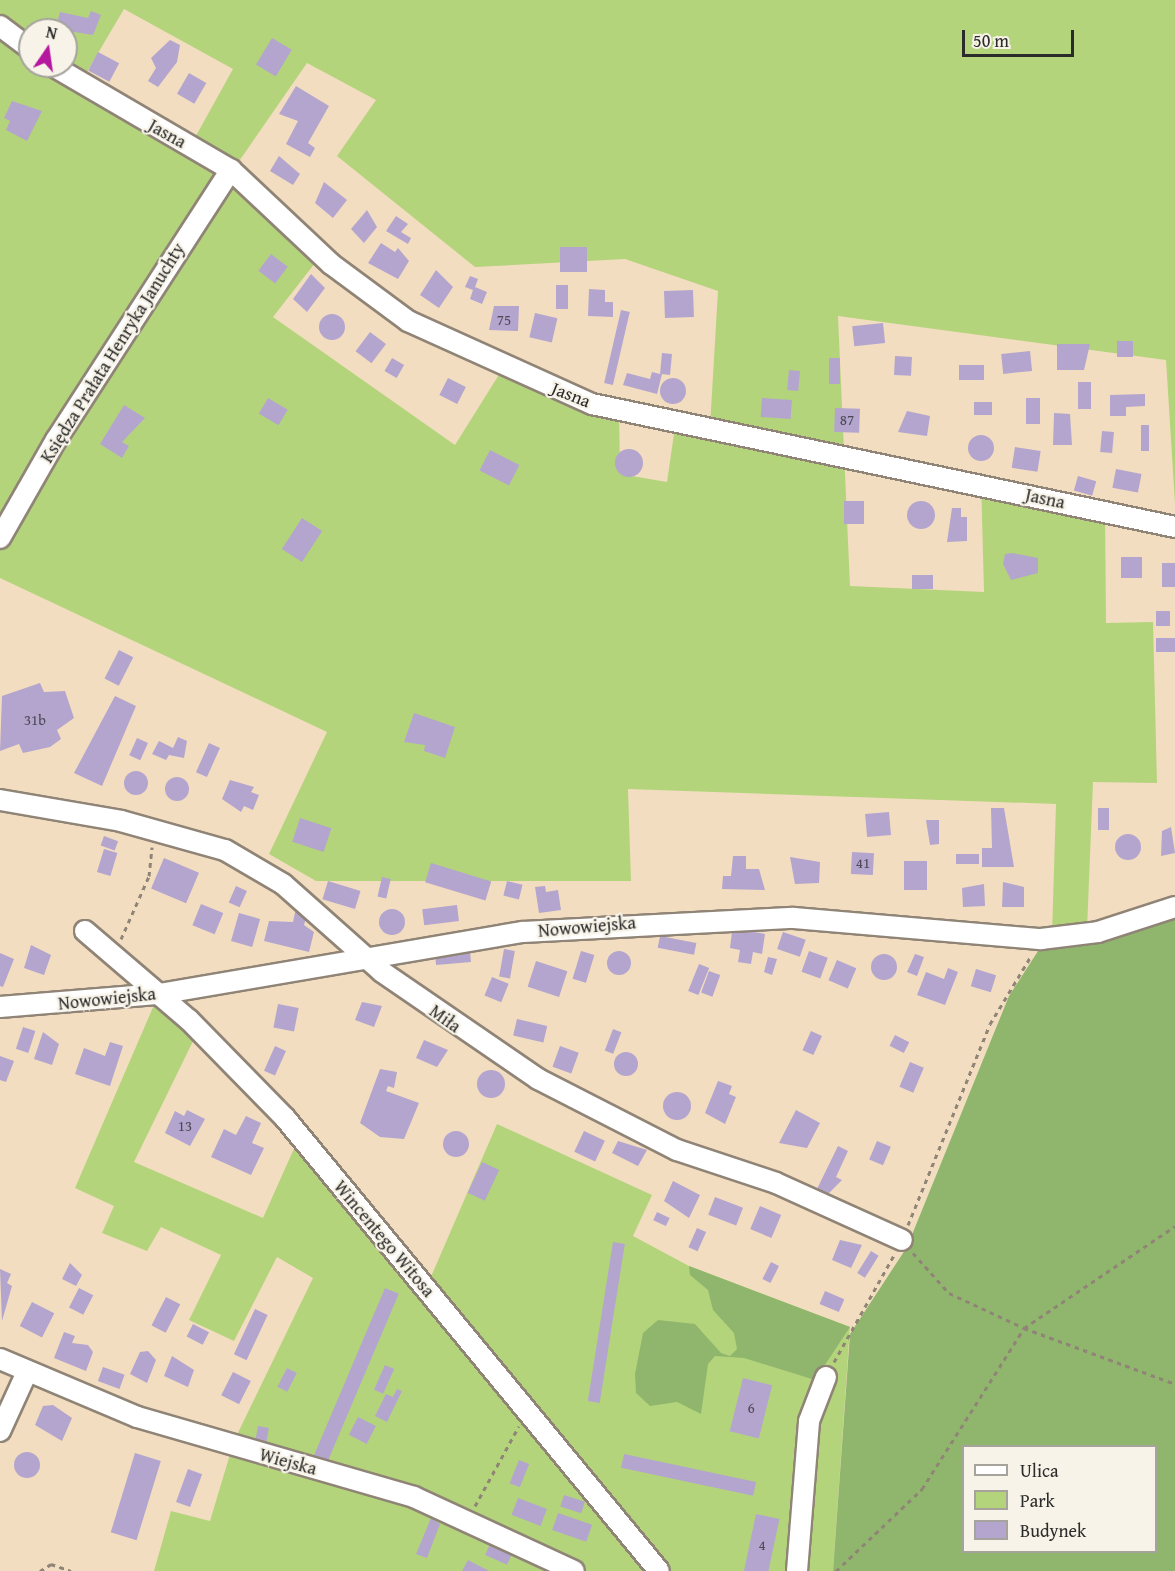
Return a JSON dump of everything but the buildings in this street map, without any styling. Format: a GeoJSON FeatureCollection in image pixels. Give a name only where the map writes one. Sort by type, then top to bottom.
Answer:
{"type":"FeatureCollection","features":[{"type":"Feature","properties":{"kind":"street"},"geometry":{"type":"LineString","coordinates":[[0,26],[18,40]]}},
{"type":"Feature","properties":{"kind":"street","name":"Jasna"},"geometry":{"type":"LineString","coordinates":[[74,78],[231,170],[331,264],[408,321],[592,404],[1175,527]]}},
{"type":"Feature","properties":{"kind":"street","name":"Księdza Prałata Henryka Januchty"},"geometry":{"type":"LineString","coordinates":[[0,538],[56,440],[231,170]]}},
{"type":"Feature","properties":{"kind":"street","name":"Miła"},"geometry":{"type":"LineString","coordinates":[[0,800],[150,830],[225,850],[318,910],[371,958],[464,1032],[538,1079],[677,1150],[776,1183],[902,1240]]}},
{"type":"Feature","properties":{"kind":"street","name":"Nowowiejska"},"geometry":{"type":"LineString","coordinates":[[0,1007],[159,994],[523,932],[690,921],[794,918],[1041,939],[1098,932],[1175,907]]}},
{"type":"Feature","properties":{"kind":"street","name":"Wincentego Witosa"},"geometry":{"type":"LineString","coordinates":[[85,931],[159,994],[285,1118],[525,1423],[656,1570]]}},
{"type":"Feature","properties":{"kind":"street","name":"Wiejska"},"geometry":{"type":"LineString","coordinates":[[0,1359],[137,1417],[414,1497],[574,1571]]}},
{"type":"Feature","properties":{"kind":"street"},"geometry":{"type":"LineString","coordinates":[[0,1431],[27,1372]]}},
{"type":"Feature","properties":{"kind":"street"},"geometry":{"type":"LineString","coordinates":[[797,1571],[809,1421],[826,1377]]}},
{"type":"Feature","properties":{"kind":"path"},"geometry":{"type":"LineString","coordinates":[[117,958],[154,859],[150,830]]}},
{"type":"Feature","properties":{"kind":"path"},"geometry":{"type":"LineString","coordinates":[[826,1377],[902,1240],[990,1024],[1041,939]]}},
{"type":"Feature","properties":{"kind":"path"},"geometry":{"type":"LineString","coordinates":[[836,1571],[922,1489],[1024,1328],[1175,1226]]}},
{"type":"Feature","properties":{"kind":"path"},"geometry":{"type":"LineString","coordinates":[[902,1240],[949,1293],[1024,1328],[1175,1384]]}},
{"type":"Feature","properties":{"kind":"path"},"geometry":{"type":"LineString","coordinates":[[468,1520],[525,1423],[510,1418]]}},
{"type":"Feature","properties":{"kind":"path"},"geometry":{"type":"LineString","coordinates":[[40,1571],[51,1564],[71,1571]]}},
{"type":"Feature","properties":{"kind":"green space"},"geometry":{"type":"Polygon","coordinates":[[[0,0],[1175,0],[1175,504],[1166,360],[838,316],[850,586],[984,592],[981,480],[1105,508],[1106,623],[1153,622],[1157,783],[1093,782],[1087,930],[1052,934],[1056,804],[628,789],[631,881],[316,881],[269,854],[327,732],[0,578],[0,34],[18,47],[18,78],[65,78],[206,159],[319,258],[273,317],[455,445],[505,365],[619,408],[620,474],[667,482],[676,420],[710,426],[718,291],[625,259],[475,267],[337,156],[376,100],[307,63],[235,167],[192,143],[233,69],[124,9],[81,82],[77,78],[78,18],[18,18],[18,33],[0,19],[0,0]]]}},
{"type":"Feature","properties":{"kind":"green space"},"geometry":{"type":"Polygon","coordinates":[[[1175,911],[1175,1571],[833,1571],[850,1334],[907,1247],[1009,996],[1038,951],[1175,911]]]}},
{"type":"Feature","properties":{"kind":"green space"},"geometry":{"type":"Polygon","coordinates":[[[157,998],[197,1033],[134,1162],[263,1218],[300,1135],[427,1286],[497,1124],[652,1195],[633,1236],[689,1266],[850,1327],[833,1571],[154,1571],[171,1511],[210,1521],[234,1441],[313,1278],[277,1257],[234,1341],[189,1320],[221,1255],[161,1227],[147,1251],[102,1233],[114,1206],[75,1188],[157,998]]]}},
{"type":"Feature","properties":{"kind":"green space"},"geometry":{"type":"Polygon","coordinates":[[[689,1266],[850,1327],[815,1380],[744,1358],[715,1356],[708,1364],[701,1414],[677,1402],[650,1406],[636,1393],[635,1374],[643,1333],[658,1320],[695,1324],[721,1353],[730,1356],[737,1349],[734,1333],[713,1310],[708,1290],[690,1275],[689,1266]]]}}]}
